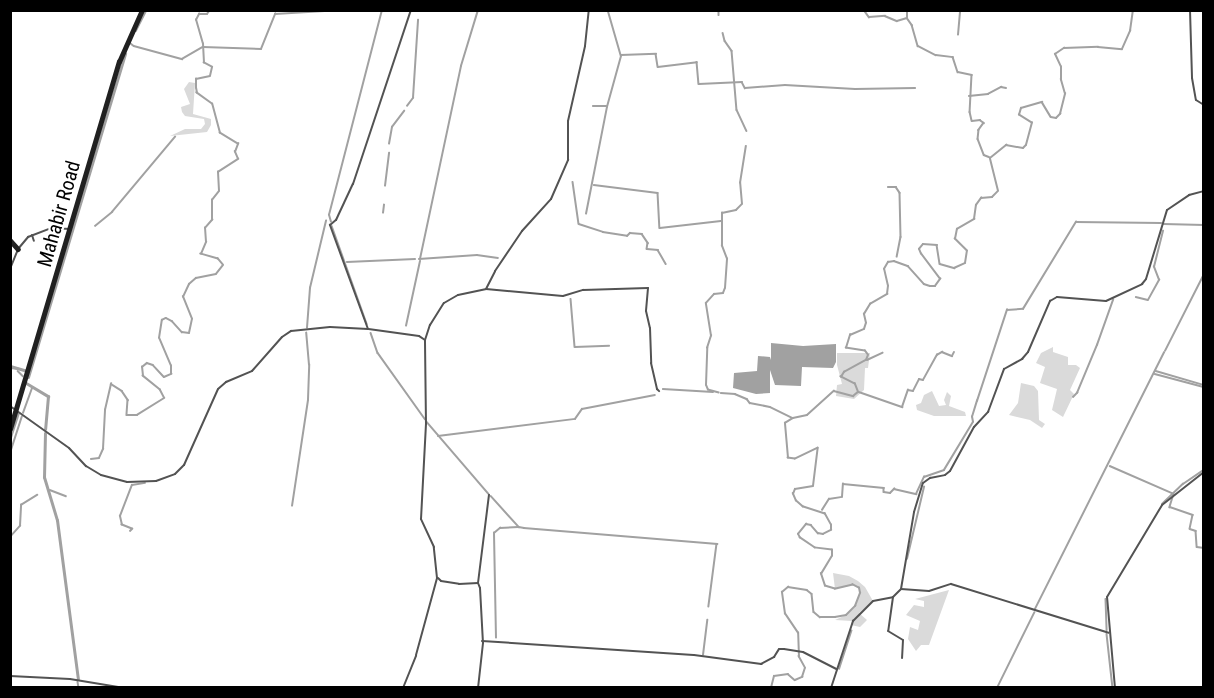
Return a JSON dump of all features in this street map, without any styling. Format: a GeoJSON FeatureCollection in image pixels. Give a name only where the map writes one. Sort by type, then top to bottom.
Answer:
{"type":"FeatureCollection","features":[{"type":"Feature","properties":{"kind":"street","name":"Mahabir Road"},"geometry":{"type":"LineString","coordinates":[[10,429],[119,62],[142,10]]}},
{"type":"Feature","properties":{"kind":"street"},"geometry":{"type":"LineString","coordinates":[[368,329],[330,225],[336,220],[353,184],[411,10]]}},
{"type":"Feature","properties":{"kind":"street"},"geometry":{"type":"LineString","coordinates":[[486,290],[495,271],[522,231],[551,200],[566,166],[568,121],[585,46],[589,10]]}},
{"type":"Feature","properties":{"kind":"street"},"geometry":{"type":"LineString","coordinates":[[1190,10],[1192,78],[1196,100],[1203,105]]}},
{"type":"Feature","properties":{"kind":"street"},"geometry":{"type":"LineString","coordinates":[[902,658],[903,640],[888,631],[893,597],[901,589],[914,512],[923,483],[950,471],[974,427],[987,412],[1004,369],[1022,359],[1028,351],[1050,301],[1057,297],[1106,301],[1142,284],[1151,265],[1167,210],[1189,195],[1203,191]]}},
{"type":"Feature","properties":{"kind":"street"},"geometry":{"type":"LineString","coordinates":[[10,269],[18,249],[32,235],[52,228],[70,229]]}},
{"type":"Feature","properties":{"kind":"street"},"geometry":{"type":"LineString","coordinates":[[32,235],[33,241]]}},
{"type":"Feature","properties":{"kind":"street"},"geometry":{"type":"LineString","coordinates":[[10,240],[18,249]]}},
{"type":"Feature","properties":{"kind":"street"},"geometry":{"type":"LineString","coordinates":[[403,687],[416,656],[437,578],[434,548],[421,519],[426,424],[425,340],[430,325],[444,303],[458,295],[486,290],[563,296],[583,290],[648,288],[646,311],[651,363],[657,389],[660,391]]}},
{"type":"Feature","properties":{"kind":"street"},"geometry":{"type":"LineString","coordinates":[[10,406],[69,448],[86,466],[101,475],[127,482],[156,481],[175,474],[184,465],[214,396],[222,385],[252,371],[282,337],[291,331],[330,327],[368,329],[418,336],[425,340]]}},
{"type":"Feature","properties":{"kind":"street"},"geometry":{"type":"LineString","coordinates":[[1115,687],[1107,597],[1162,505],[1203,472]]}},
{"type":"Feature","properties":{"kind":"street"},"geometry":{"type":"LineString","coordinates":[[478,687],[482,641],[478,583],[489,495]]}},
{"type":"Feature","properties":{"kind":"street"},"geometry":{"type":"LineString","coordinates":[[437,578],[441,581],[459,584],[478,583]]}},
{"type":"Feature","properties":{"kind":"street"},"geometry":{"type":"LineString","coordinates":[[901,589],[929,591],[951,584],[1109,633]]}},
{"type":"Feature","properties":{"kind":"street"},"geometry":{"type":"LineString","coordinates":[[831,687],[851,625],[858,613],[878,598],[893,597]]}},
{"type":"Feature","properties":{"kind":"street"},"geometry":{"type":"LineString","coordinates":[[482,641],[694,655],[761,664],[774,657],[779,649],[795,650],[837,669]]}},
{"type":"Feature","properties":{"kind":"street"},"geometry":{"type":"LineString","coordinates":[[10,676],[69,678],[124,687]]}},
{"type":"Feature","properties":{"kind":"shaded area"},"geometry":{"type":"Polygon","coordinates":[[[189,82],[195,83],[193,114],[211,119],[211,125],[207,132],[170,136],[185,129],[201,129],[205,124],[204,119],[185,116],[182,112],[181,107],[190,104],[184,89],[189,82]]]}},
{"type":"Feature","properties":{"kind":"shaded area"},"geometry":{"type":"Polygon","coordinates":[[[771,343],[803,346],[836,344],[836,362],[833,368],[802,367],[801,386],[775,385],[770,370],[770,393],[756,394],[733,388],[734,373],[757,371],[758,356],[770,357],[771,360],[771,343]]]}},
{"type":"Feature","properties":{"kind":"shaded area"},"geometry":{"type":"Polygon","coordinates":[[[1053,347],[1053,352],[1068,357],[1068,365],[1076,365],[1080,368],[1070,390],[1074,394],[1063,417],[1052,410],[1057,389],[1040,383],[1045,367],[1036,363],[1041,353],[1053,347]]]}},
{"type":"Feature","properties":{"kind":"shaded area"},"geometry":{"type":"Polygon","coordinates":[[[837,353],[870,353],[868,368],[865,368],[864,390],[854,399],[836,396],[837,385],[842,384],[837,365],[837,353]]]}},
{"type":"Feature","properties":{"kind":"shaded area"},"geometry":{"type":"Polygon","coordinates":[[[1021,383],[1034,386],[1038,391],[1039,420],[1045,424],[1042,428],[1030,420],[1009,415],[1018,403],[1021,383]]]}},
{"type":"Feature","properties":{"kind":"shaded area"},"geometry":{"type":"Polygon","coordinates":[[[932,391],[939,406],[946,405],[944,400],[947,392],[951,396],[949,406],[965,412],[966,416],[934,416],[917,410],[916,405],[921,403],[924,395],[932,391]]]}},
{"type":"Feature","properties":{"kind":"shaded area"},"geometry":{"type":"Polygon","coordinates":[[[833,573],[849,576],[858,581],[865,587],[873,601],[859,613],[867,620],[860,627],[851,625],[852,621],[835,620],[846,615],[855,606],[860,593],[859,588],[853,585],[835,589],[833,573]]]}},
{"type":"Feature","properties":{"kind":"shaded area"},"geometry":{"type":"Polygon","coordinates":[[[949,590],[929,645],[921,645],[916,651],[908,639],[910,627],[918,630],[920,621],[906,615],[914,605],[924,607],[924,601],[915,599],[949,590]]]}},
{"type":"Feature","properties":{"kind":"waterway"},"geometry":{"type":"LineString","coordinates":[[135,30],[145,10]]}},
{"type":"Feature","properties":{"kind":"waterway"},"geometry":{"type":"LineString","coordinates":[[91,459],[99,458],[103,449],[105,410],[111,384],[122,391],[128,400],[127,415],[137,415],[164,398],[160,390],[143,376],[142,367],[147,363],[153,365],[164,377],[171,374],[171,366],[159,338],[162,320],[166,318],[182,332],[189,333],[192,319],[183,297],[189,284],[196,278],[216,274],[223,265],[218,259],[201,254],[206,242],[205,228],[212,220],[212,200],[219,191],[218,172],[238,159],[235,152],[238,144],[220,133],[212,104],[197,93],[196,88],[196,79],[210,76],[212,67],[204,63],[203,44],[196,20],[199,14],[207,14],[210,10]]}},
{"type":"Feature","properties":{"kind":"waterway"},"geometry":{"type":"LineString","coordinates":[[129,42],[134,46],[182,59],[203,47],[261,49],[275,14],[341,10]]}},
{"type":"Feature","properties":{"kind":"waterway"},"geometry":{"type":"LineString","coordinates":[[331,222],[329,215],[382,10]]}},
{"type":"Feature","properties":{"kind":"waterway"},"geometry":{"type":"LineString","coordinates":[[420,259],[461,66],[478,10]]}},
{"type":"Feature","properties":{"kind":"waterway"},"geometry":{"type":"LineString","coordinates":[[608,10],[621,55],[656,54],[658,67],[697,62],[699,84],[742,82],[745,88],[785,85],[855,89],[915,88]]}},
{"type":"Feature","properties":{"kind":"waterway"},"geometry":{"type":"LineString","coordinates":[[719,10],[719,15]]}},
{"type":"Feature","properties":{"kind":"waterway"},"geometry":{"type":"LineString","coordinates":[[864,10],[869,17],[885,16],[897,21],[907,18],[912,25],[918,46],[936,55],[953,57],[958,72],[972,75],[970,112],[972,121],[980,120],[984,123],[979,130],[978,139],[984,155],[989,157]]}},
{"type":"Feature","properties":{"kind":"waterway"},"geometry":{"type":"LineString","coordinates":[[907,10],[907,18]]}},
{"type":"Feature","properties":{"kind":"waterway"},"geometry":{"type":"LineString","coordinates":[[958,35],[960,10]]}},
{"type":"Feature","properties":{"kind":"waterway"},"geometry":{"type":"LineString","coordinates":[[771,688],[774,676],[788,674],[795,680],[802,677],[805,668],[799,657],[798,633],[785,614],[782,592],[788,587],[807,590],[812,594],[814,612],[820,617],[846,615],[855,606],[860,593],[859,588],[853,585],[835,589],[825,586],[821,574],[832,556],[832,550],[815,548],[800,538],[798,534],[806,524],[823,534],[831,530],[831,525],[825,514],[803,507],[796,501],[793,494],[795,489],[813,486],[818,448],[795,459],[788,458],[785,423],[793,418],[807,415],[834,391],[853,396],[858,392],[855,384],[841,377],[844,372],[866,360],[868,355],[865,351],[846,348],[850,335],[864,329],[866,323],[864,314],[870,304],[887,294],[888,286],[884,269],[888,262],[894,261],[908,266],[924,284],[930,286],[935,286],[940,279],[921,254],[919,249],[923,244],[937,245],[940,264],[954,268],[965,263],[967,251],[955,239],[957,229],[974,219],[976,205],[981,198],[992,197],[998,191],[990,158],[1006,145],[1023,148],[1026,145],[1032,123],[1019,115],[1021,108],[1042,102],[1051,117],[1056,118],[1060,114],[1065,94],[1061,80],[1061,67],[1055,54],[1064,48],[1122,49],[1130,31],[1133,10]]}},
{"type":"Feature","properties":{"kind":"waterway"},"geometry":{"type":"LineString","coordinates":[[407,106],[413,98],[418,20]]}},
{"type":"Feature","properties":{"kind":"waterway"},"geometry":{"type":"LineString","coordinates":[[723,33],[732,51],[737,110],[747,131]]}},
{"type":"Feature","properties":{"kind":"waterway"},"geometry":{"type":"LineString","coordinates":[[28,377],[125,53]]}},
{"type":"Feature","properties":{"kind":"waterway"},"geometry":{"type":"LineString","coordinates":[[586,214],[607,107],[621,56]]}},
{"type":"Feature","properties":{"kind":"waterway"},"geometry":{"type":"LineString","coordinates":[[969,96],[988,94],[1001,87],[1006,88]]}},
{"type":"Feature","properties":{"kind":"waterway"},"geometry":{"type":"LineString","coordinates":[[593,106],[606,106]]}},
{"type":"Feature","properties":{"kind":"waterway"},"geometry":{"type":"LineString","coordinates":[[389,144],[392,127],[404,111]]}},
{"type":"Feature","properties":{"kind":"waterway"},"geometry":{"type":"LineString","coordinates":[[95,226],[112,212],[175,137]]}},
{"type":"Feature","properties":{"kind":"waterway"},"geometry":{"type":"LineString","coordinates":[[719,393],[708,390],[706,385],[707,348],[711,336],[706,303],[714,294],[723,293],[725,288],[727,259],[722,246],[722,213],[736,210],[742,204],[740,183],[746,146]]}},
{"type":"Feature","properties":{"kind":"waterway"},"geometry":{"type":"LineString","coordinates":[[385,186],[389,153]]}},
{"type":"Feature","properties":{"kind":"waterway"},"geometry":{"type":"LineString","coordinates":[[573,182],[579,224],[603,232],[627,236],[630,233],[642,234],[648,243],[647,249],[658,250],[666,264]]}},
{"type":"Feature","properties":{"kind":"waterway"},"geometry":{"type":"LineString","coordinates":[[594,185],[658,193],[660,228],[721,221]]}},
{"type":"Feature","properties":{"kind":"waterway"},"geometry":{"type":"LineString","coordinates":[[888,187],[896,187],[900,193],[901,237],[897,257]]}},
{"type":"Feature","properties":{"kind":"waterway"},"geometry":{"type":"LineString","coordinates":[[383,213],[384,205]]}},
{"type":"Feature","properties":{"kind":"waterway"},"geometry":{"type":"LineString","coordinates":[[307,328],[310,288],[326,221]]}},
{"type":"Feature","properties":{"kind":"waterway"},"geometry":{"type":"LineString","coordinates":[[822,510],[829,499],[842,497],[843,484],[884,488],[884,492],[890,493],[894,489],[916,494],[924,477],[944,470],[973,422],[972,417],[1007,310],[1023,309],[1076,222],[1161,223]]}},
{"type":"Feature","properties":{"kind":"waterway"},"geometry":{"type":"LineString","coordinates":[[1164,224],[1204,225]]}},
{"type":"Feature","properties":{"kind":"waterway"},"geometry":{"type":"LineString","coordinates":[[332,226],[367,324]]}},
{"type":"Feature","properties":{"kind":"waterway"},"geometry":{"type":"LineString","coordinates":[[1136,297],[1148,300],[1159,280],[1154,267],[1163,231]]}},
{"type":"Feature","properties":{"kind":"waterway"},"geometry":{"type":"LineString","coordinates":[[419,259],[477,255],[498,258]]}},
{"type":"Feature","properties":{"kind":"waterway"},"geometry":{"type":"LineString","coordinates":[[347,262],[415,259]]}},
{"type":"Feature","properties":{"kind":"waterway"},"geometry":{"type":"LineString","coordinates":[[406,326],[420,261]]}},
{"type":"Feature","properties":{"kind":"waterway"},"geometry":{"type":"LineString","coordinates":[[1165,351],[1204,274]]}},
{"type":"Feature","properties":{"kind":"waterway"},"geometry":{"type":"LineString","coordinates":[[571,299],[575,347],[609,346]]}},
{"type":"Feature","properties":{"kind":"waterway"},"geometry":{"type":"LineString","coordinates":[[1073,397],[1077,393],[1097,345],[1113,300]]}},
{"type":"Feature","properties":{"kind":"waterway"},"geometry":{"type":"LineString","coordinates":[[292,506],[308,400],[309,365],[306,333]]}},
{"type":"Feature","properties":{"kind":"waterway"},"geometry":{"type":"LineString","coordinates":[[371,333],[378,353],[425,419]]}},
{"type":"Feature","properties":{"kind":"waterway"},"geometry":{"type":"LineString","coordinates":[[859,392],[902,407],[908,390],[913,391],[919,379],[923,380],[937,355],[942,352],[952,356],[954,352]]}},
{"type":"Feature","properties":{"kind":"waterway"},"geometry":{"type":"LineString","coordinates":[[867,360],[882,353]]}},
{"type":"Feature","properties":{"kind":"waterway"},"geometry":{"type":"LineString","coordinates":[[1035,609],[1164,353]]}},
{"type":"Feature","properties":{"kind":"waterway"},"geometry":{"type":"LineString","coordinates":[[10,366],[27,371]]}},
{"type":"Feature","properties":{"kind":"waterway"},"geometry":{"type":"LineString","coordinates":[[10,368],[20,369]]}},
{"type":"Feature","properties":{"kind":"waterway"},"geometry":{"type":"LineString","coordinates":[[18,371],[23,376]]}},
{"type":"Feature","properties":{"kind":"waterway"},"geometry":{"type":"LineString","coordinates":[[1156,371],[1204,385]]}},
{"type":"Feature","properties":{"kind":"waterway"},"geometry":{"type":"LineString","coordinates":[[1155,374],[1204,387]]}},
{"type":"Feature","properties":{"kind":"waterway"},"geometry":{"type":"LineString","coordinates":[[26,383],[48,396],[45,429]]}},
{"type":"Feature","properties":{"kind":"waterway"},"geometry":{"type":"LineString","coordinates":[[23,413],[32,388]]}},
{"type":"Feature","properties":{"kind":"waterway"},"geometry":{"type":"LineString","coordinates":[[663,389],[713,392]]}},
{"type":"Feature","properties":{"kind":"waterway"},"geometry":{"type":"LineString","coordinates":[[721,393],[735,394],[747,399],[750,403],[770,407],[793,418]]}},
{"type":"Feature","properties":{"kind":"waterway"},"geometry":{"type":"LineString","coordinates":[[438,436],[575,419],[582,409],[655,395]]}},
{"type":"Feature","properties":{"kind":"waterway"},"geometry":{"type":"LineString","coordinates":[[10,437],[18,413]]}},
{"type":"Feature","properties":{"kind":"waterway"},"geometry":{"type":"LineString","coordinates":[[10,453],[22,417]]}},
{"type":"Feature","properties":{"kind":"waterway"},"geometry":{"type":"LineString","coordinates":[[427,422],[488,493]]}},
{"type":"Feature","properties":{"kind":"waterway"},"geometry":{"type":"LineString","coordinates":[[45,433],[44,477],[57,520],[78,679]]}},
{"type":"Feature","properties":{"kind":"waterway"},"geometry":{"type":"LineString","coordinates":[[1110,466],[1172,493]]}},
{"type":"Feature","properties":{"kind":"waterway"},"geometry":{"type":"LineString","coordinates":[[1162,504],[1183,484],[1204,470]]}},
{"type":"Feature","properties":{"kind":"waterway"},"geometry":{"type":"LineString","coordinates":[[130,531],[132,529],[122,525],[120,516],[132,485],[145,483]]}},
{"type":"Feature","properties":{"kind":"waterway"},"geometry":{"type":"LineString","coordinates":[[907,559],[924,487]]}},
{"type":"Feature","properties":{"kind":"waterway"},"geometry":{"type":"LineString","coordinates":[[50,490],[66,496]]}},
{"type":"Feature","properties":{"kind":"waterway"},"geometry":{"type":"LineString","coordinates":[[1174,494],[1170,507],[1193,515],[1190,529],[1196,531],[1197,547],[1204,548]]}},
{"type":"Feature","properties":{"kind":"waterway"},"geometry":{"type":"LineString","coordinates":[[10,537],[20,526],[21,505],[37,495]]}},
{"type":"Feature","properties":{"kind":"waterway"},"geometry":{"type":"LineString","coordinates":[[491,496],[519,527],[717,544],[709,606]]}},
{"type":"Feature","properties":{"kind":"waterway"},"geometry":{"type":"LineString","coordinates":[[496,638],[494,533],[500,528],[518,527]]}},
{"type":"Feature","properties":{"kind":"waterway"},"geometry":{"type":"LineString","coordinates":[[1106,599],[1107,630]]}},
{"type":"Feature","properties":{"kind":"waterway"},"geometry":{"type":"LineString","coordinates":[[997,688],[1034,613]]}},
{"type":"Feature","properties":{"kind":"waterway"},"geometry":{"type":"LineString","coordinates":[[703,655],[707,620]]}},
{"type":"Feature","properties":{"kind":"waterway"},"geometry":{"type":"LineString","coordinates":[[839,669],[851,631]]}},
{"type":"Feature","properties":{"kind":"waterway"},"geometry":{"type":"LineString","coordinates":[[1107,634],[1113,688]]}},
{"type":"Feature","properties":{"kind":"waterway"},"geometry":{"type":"LineString","coordinates":[[78,682],[79,688]]}}]}
